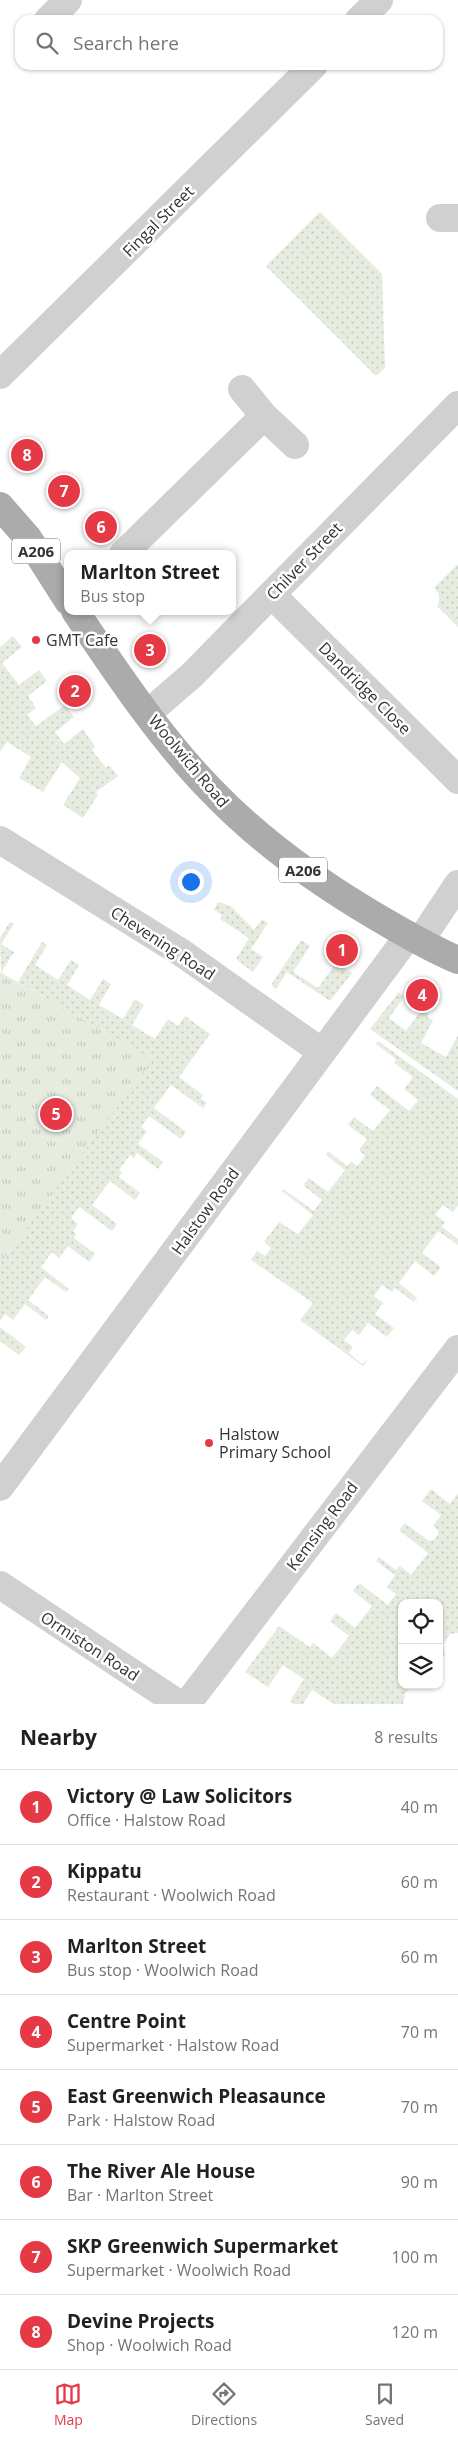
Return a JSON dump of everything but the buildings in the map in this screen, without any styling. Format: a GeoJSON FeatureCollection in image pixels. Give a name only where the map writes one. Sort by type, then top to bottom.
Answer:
{"type":"FeatureCollection","features":[{"type":"Feature","properties":{"kind":"main road","name":"A206"},"geometry":{"type":"LineString","coordinates":[[0,506],[28,538],[64,595]]}},
{"type":"Feature","properties":{"kind":"main road","name":"Woolwich Road"},"geometry":{"type":"LineString","coordinates":[[78,615],[148,713],[209,789],[263,840],[332,890],[415,938],[458,960]]}},
{"type":"Feature","properties":{"kind":"street"},"geometry":{"type":"LineString","coordinates":[[53,15],[68,0]]}},
{"type":"Feature","properties":{"kind":"street"},"geometry":{"type":"LineString","coordinates":[[364,15],[379,0]]}},
{"type":"Feature","properties":{"kind":"street","name":"Fingal Street"},"geometry":{"type":"LineString","coordinates":[[0,375],[309,70]]}},
{"type":"Feature","properties":{"kind":"street"},"geometry":{"type":"LineString","coordinates":[[242,389],[264,416],[295,446]]}},
{"type":"Feature","properties":{"kind":"street","name":"Chilver Street"},"geometry":{"type":"LineString","coordinates":[[148,713],[181,686],[458,405]]}},
{"type":"Feature","properties":{"kind":"street"},"geometry":{"type":"LineString","coordinates":[[127,550],[264,416]]}},
{"type":"Feature","properties":{"kind":"street","name":"Dandridge Close"},"geometry":{"type":"LineString","coordinates":[[272,595],[458,780]]}},
{"type":"Feature","properties":{"kind":"street","name":"Chevening Road"},"geometry":{"type":"LineString","coordinates":[[0,840],[182,953],[322,1052]]}},
{"type":"Feature","properties":{"kind":"street","name":"Halstow Road"},"geometry":{"type":"LineString","coordinates":[[0,1487],[322,1052],[458,884]]}},
{"type":"Feature","properties":{"kind":"street","name":"Kemsing Road"},"geometry":{"type":"LineString","coordinates":[[187,1704],[458,1349]]}},
{"type":"Feature","properties":{"kind":"street","name":"Ormiston Road"},"geometry":{"type":"LineString","coordinates":[[1,1587],[179,1704]]}},
{"type":"Feature","properties":{"kind":"green space"},"geometry":{"type":"Polygon","coordinates":[[[320,212],[382,274],[385,368],[376,376],[266,266],[320,212]]]}},
{"type":"Feature","properties":{"kind":"green space"},"geometry":{"type":"Polygon","coordinates":[[[458,564],[458,627],[437,606],[439,604],[439,594],[434,588],[458,564]]]}},
{"type":"Feature","properties":{"kind":"green space"},"geometry":{"type":"Polygon","coordinates":[[[13,636],[22,647],[2,663],[19,685],[39,670],[47,681],[28,696],[36,708],[27,715],[36,726],[65,705],[74,717],[55,732],[64,744],[83,729],[95,747],[92,750],[106,768],[109,765],[118,776],[96,792],[98,795],[83,818],[63,805],[80,778],[62,762],[43,792],[19,778],[31,757],[7,742],[0,752],[0,647],[13,636]]]}},
{"type":"Feature","properties":{"kind":"green space"},"geometry":{"type":"Polygon","coordinates":[[[218,902],[231,906],[254,930],[262,919],[268,923],[251,949],[263,957],[253,972],[236,959],[249,938],[220,919],[222,915],[214,910],[218,902]]]}},
{"type":"Feature","properties":{"kind":"green space"},"geometry":{"type":"Polygon","coordinates":[[[10,922],[14,924],[1,944],[14,952],[1,973],[0,938],[10,922]]]}},
{"type":"Feature","properties":{"kind":"green space"},"geometry":{"type":"Polygon","coordinates":[[[301,940],[310,946],[293,972],[318,988],[336,963],[352,973],[330,1001],[287,972],[276,989],[271,985],[301,940]]]}},
{"type":"Feature","properties":{"kind":"green space"},"geometry":{"type":"Polygon","coordinates":[[[42,942],[47,945],[35,965],[58,980],[71,960],[79,965],[67,985],[90,1000],[103,979],[111,984],[99,1005],[123,1019],[135,999],[144,1005],[132,1025],[155,1039],[168,1019],[178,1026],[185,1016],[210,1034],[179,1077],[203,1095],[201,1099],[207,1103],[203,1108],[171,1085],[154,1108],[186,1132],[181,1139],[149,1116],[141,1127],[147,1131],[138,1144],[163,1162],[158,1169],[137,1153],[134,1158],[130,1155],[119,1170],[122,1172],[119,1177],[140,1193],[135,1200],[110,1181],[92,1205],[117,1224],[112,1231],[79,1207],[71,1218],[78,1224],[73,1231],[76,1234],[74,1238],[95,1254],[89,1262],[68,1246],[59,1258],[52,1252],[41,1267],[69,1289],[66,1292],[45,1277],[28,1300],[49,1316],[46,1320],[25,1304],[13,1320],[5,1314],[0,1321],[0,1264],[152,1059],[18,982],[42,942]]]}},
{"type":"Feature","properties":{"kind":"green space"},"geometry":{"type":"Polygon","coordinates":[[[0,972],[153,1059],[0,1264],[0,972]]]}},
{"type":"Feature","properties":{"kind":"green space"},"geometry":{"type":"Polygon","coordinates":[[[399,992],[404,997],[389,1018],[406,1031],[422,1010],[428,1013],[427,1017],[433,1020],[421,1043],[446,1057],[458,1035],[458,1091],[370,1029],[399,992]]]}},
{"type":"Feature","properties":{"kind":"green space"},"geometry":{"type":"Polygon","coordinates":[[[378,1041],[458,1099],[458,1205],[453,1212],[443,1205],[435,1215],[445,1222],[442,1227],[458,1239],[458,1245],[438,1231],[422,1253],[441,1267],[434,1276],[415,1261],[399,1283],[417,1298],[414,1302],[395,1288],[392,1292],[382,1285],[374,1296],[383,1303],[375,1314],[394,1328],[387,1337],[368,1323],[359,1335],[352,1330],[344,1340],[353,1347],[349,1353],[362,1364],[369,1358],[363,1366],[300,1320],[313,1303],[251,1260],[257,1251],[265,1256],[271,1248],[264,1242],[279,1222],[298,1234],[313,1215],[282,1191],[283,1189],[314,1211],[322,1200],[303,1185],[309,1178],[328,1192],[345,1170],[326,1155],[328,1151],[347,1166],[351,1162],[357,1166],[365,1156],[359,1150],[367,1139],[348,1125],[354,1117],[373,1131],[390,1110],[370,1095],[377,1086],[409,1111],[418,1100],[404,1089],[413,1077],[394,1063],[396,1059],[376,1044],[378,1041]]]}},
{"type":"Feature","properties":{"kind":"green space"},"geometry":{"type":"Polygon","coordinates":[[[0,1327],[26,1347],[19,1355],[0,1341],[0,1327]]]}},
{"type":"Feature","properties":{"kind":"green space"},"geometry":{"type":"Polygon","coordinates":[[[431,1489],[450,1504],[458,1493],[458,1633],[450,1634],[443,1644],[443,1599],[398,1599],[398,1689],[409,1689],[405,1694],[403,1704],[334,1704],[312,1690],[303,1704],[294,1704],[290,1701],[304,1679],[283,1665],[268,1687],[245,1672],[279,1626],[310,1647],[313,1643],[332,1658],[349,1636],[330,1621],[336,1613],[355,1628],[372,1606],[353,1591],[359,1583],[388,1605],[396,1594],[387,1587],[395,1575],[376,1561],[379,1557],[396,1570],[400,1566],[411,1575],[428,1553],[399,1530],[405,1523],[429,1541],[434,1540],[438,1535],[438,1530],[433,1526],[441,1515],[422,1501],[431,1489]]]}},
{"type":"Feature","properties":{"kind":"place","name":"Devine Projects"},"geometry":{"type":"Point","coordinates":[27,455]}},
{"type":"Feature","properties":{"kind":"place","name":"SKP Greenwich Supermarket"},"geometry":{"type":"Point","coordinates":[64,491]}},
{"type":"Feature","properties":{"kind":"place","name":"The River Ale House"},"geometry":{"type":"Point","coordinates":[101,527]}},
{"type":"Feature","properties":{"kind":"place","name":"GMT Cafe"},"geometry":{"type":"Point","coordinates":[36,640]}},
{"type":"Feature","properties":{"kind":"place","name":"Marlton Street"},"geometry":{"type":"Point","coordinates":[150,650]}},
{"type":"Feature","properties":{"kind":"place","name":"Kippatu"},"geometry":{"type":"Point","coordinates":[75,691]}},
{"type":"Feature","properties":{"kind":"place","name":"Victory @ Law Solicitors"},"geometry":{"type":"Point","coordinates":[342,950]}},
{"type":"Feature","properties":{"kind":"place","name":"Centre Point"},"geometry":{"type":"Point","coordinates":[422,995]}},
{"type":"Feature","properties":{"kind":"place","name":"East Greenwich Pleasaunce"},"geometry":{"type":"Point","coordinates":[56,1114]}},
{"type":"Feature","properties":{"kind":"place","name":"Halstow Primary School"},"geometry":{"type":"Point","coordinates":[209,1443]}}]}
